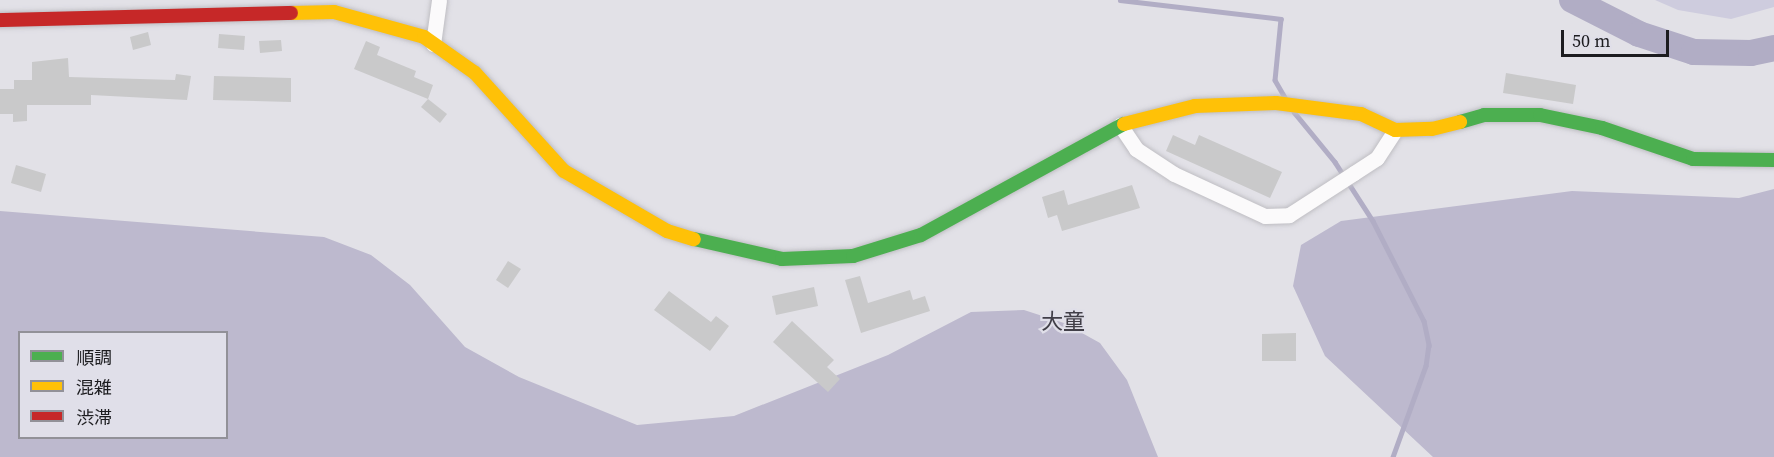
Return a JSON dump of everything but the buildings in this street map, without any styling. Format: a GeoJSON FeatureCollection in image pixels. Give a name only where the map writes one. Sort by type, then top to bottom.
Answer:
{"type":"FeatureCollection","features":[{"type":"Feature","properties":{"kind":"street"},"geometry":{"type":"LineString","coordinates":[[433,44],[439,0]]}},
{"type":"Feature","properties":{"kind":"street"},"geometry":{"type":"LineString","coordinates":[[0,20],[334,12],[433,44],[475,73],[564,171],[610,201],[667,231],[729,250],[782,259],[853,256],[921,236],[1119,125],[1195,106],[1278,103],[1361,114],[1395,130],[1432,129],[1484,115],[1540,115],[1602,128],[1693,159],[1774,160]]}},
{"type":"Feature","properties":{"kind":"street"},"geometry":{"type":"LineString","coordinates":[[1119,125],[1136,149],[1174,174],[1265,216],[1289,215],[1338,184],[1377,158],[1395,130]]}},
{"type":"Feature","properties":{"kind":"shaded area"},"geometry":{"type":"Polygon","coordinates":[[[1655,0],[1774,0],[1774,7],[1731,19],[1678,10],[1655,0]]]}},
{"type":"Feature","properties":{"kind":"shaded area"},"geometry":{"type":"Polygon","coordinates":[[[1774,189],[1774,457],[1433,457],[1325,356],[1293,286],[1301,245],[1341,221],[1572,191],[1739,198],[1774,189]]]}},
{"type":"Feature","properties":{"kind":"shaded area"},"geometry":{"type":"Polygon","coordinates":[[[0,211],[324,237],[371,255],[410,285],[465,347],[519,377],[637,425],[734,416],[888,355],[971,312],[1024,310],[1064,323],[1100,343],[1127,380],[1158,457],[0,457],[0,211]]]}},
{"type":"Feature","properties":{"kind":"waterway"},"geometry":{"type":"LineString","coordinates":[[1120,0],[1281,19],[1275,80],[1285,97]]}},
{"type":"Feature","properties":{"kind":"waterway"},"geometry":{"type":"LineString","coordinates":[[1572,0],[1639,34],[1694,52],[1751,53],[1774,48]]}},
{"type":"Feature","properties":{"kind":"waterway"},"geometry":{"type":"LineString","coordinates":[[1294,112],[1335,162],[1373,221],[1424,321],[1429,345],[1426,366],[1393,457]]}},
{"type":"Feature","properties":{"kind":"traffic: fast"},"geometry":{"type":"LineString","coordinates":[[1460,122],[1484,115],[1540,115],[1602,128],[1693,159],[1774,160]]}},
{"type":"Feature","properties":{"kind":"traffic: fast"},"geometry":{"type":"LineString","coordinates":[[694,239],[782,259],[853,256],[921,235],[1124,124]]}},
{"type":"Feature","properties":{"kind":"traffic: slow"},"geometry":{"type":"LineString","coordinates":[[291,13],[334,12],[424,37],[475,73],[564,171],[667,231],[694,239]]}},
{"type":"Feature","properties":{"kind":"traffic: slow"},"geometry":{"type":"LineString","coordinates":[[1124,124],[1195,106],[1276,103],[1361,114],[1395,130],[1432,129],[1460,122]]}},
{"type":"Feature","properties":{"kind":"traffic: jam"},"geometry":{"type":"LineString","coordinates":[[0,20],[291,13]]}},
{"type":"Feature","properties":{"kind":"district","name":"大童"},"geometry":{"type":"Point","coordinates":[1063,322]}}]}
